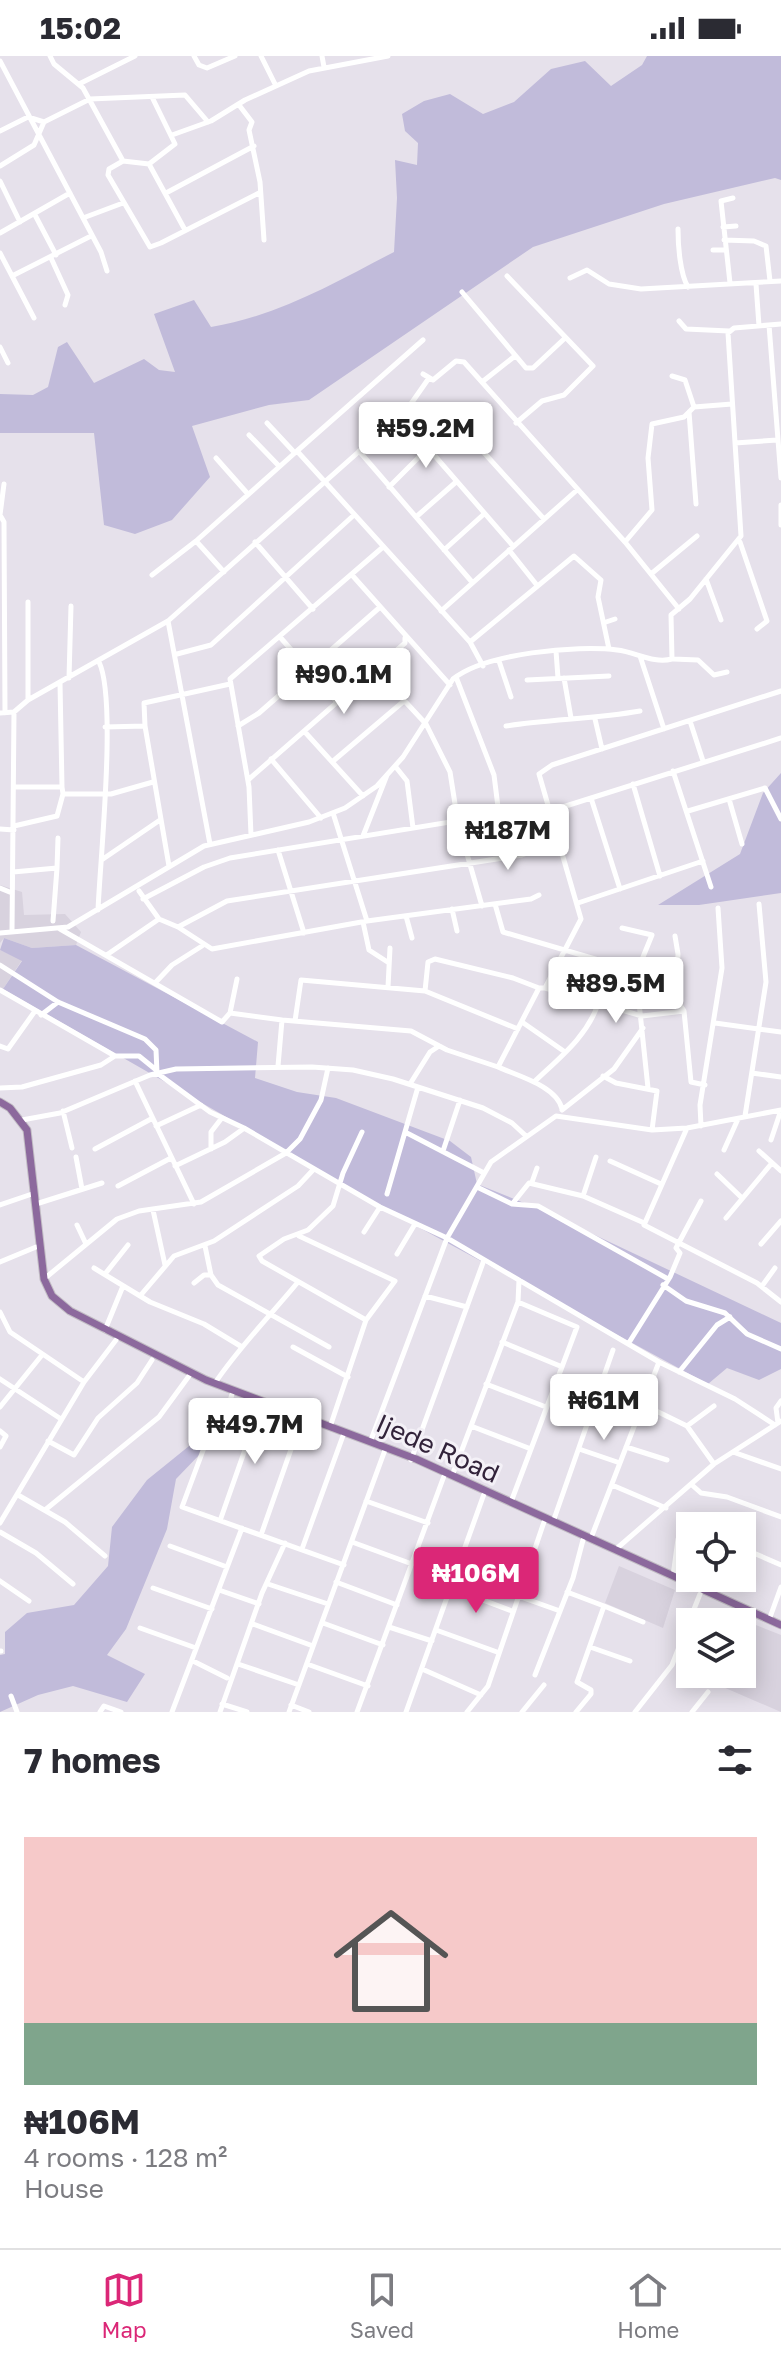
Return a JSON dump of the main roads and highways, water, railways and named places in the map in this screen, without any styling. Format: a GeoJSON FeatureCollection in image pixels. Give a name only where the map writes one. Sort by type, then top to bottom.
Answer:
{"type":"FeatureCollection","features":[{"type":"Feature","properties":{"kind":"main road","name":"Ijede Road"},"geometry":{"type":"LineString","coordinates":[[0,1104],[22,1120],[31,1149],[44,1279],[58,1302],[104,1330],[215,1383],[371,1440],[781,1628]]}},
{"type":"Feature","properties":{"kind":"main road","name":"Ijede Road"},"geometry":{"type":"LineString","coordinates":[[0,1104],[23,1132],[42,1285],[49,1298],[67,1314],[152,1360],[189,1376],[412,1459]]}},
{"type":"Feature","properties":{"kind":"main road","name":"Ijede Road"},"geometry":{"type":"LineString","coordinates":[[448,1476],[511,1502],[548,1522]]}},
{"type":"Feature","properties":{"kind":"main road","name":"Ijede Road"},"geometry":{"type":"LineString","coordinates":[[587,1540],[781,1628]]}}]}
